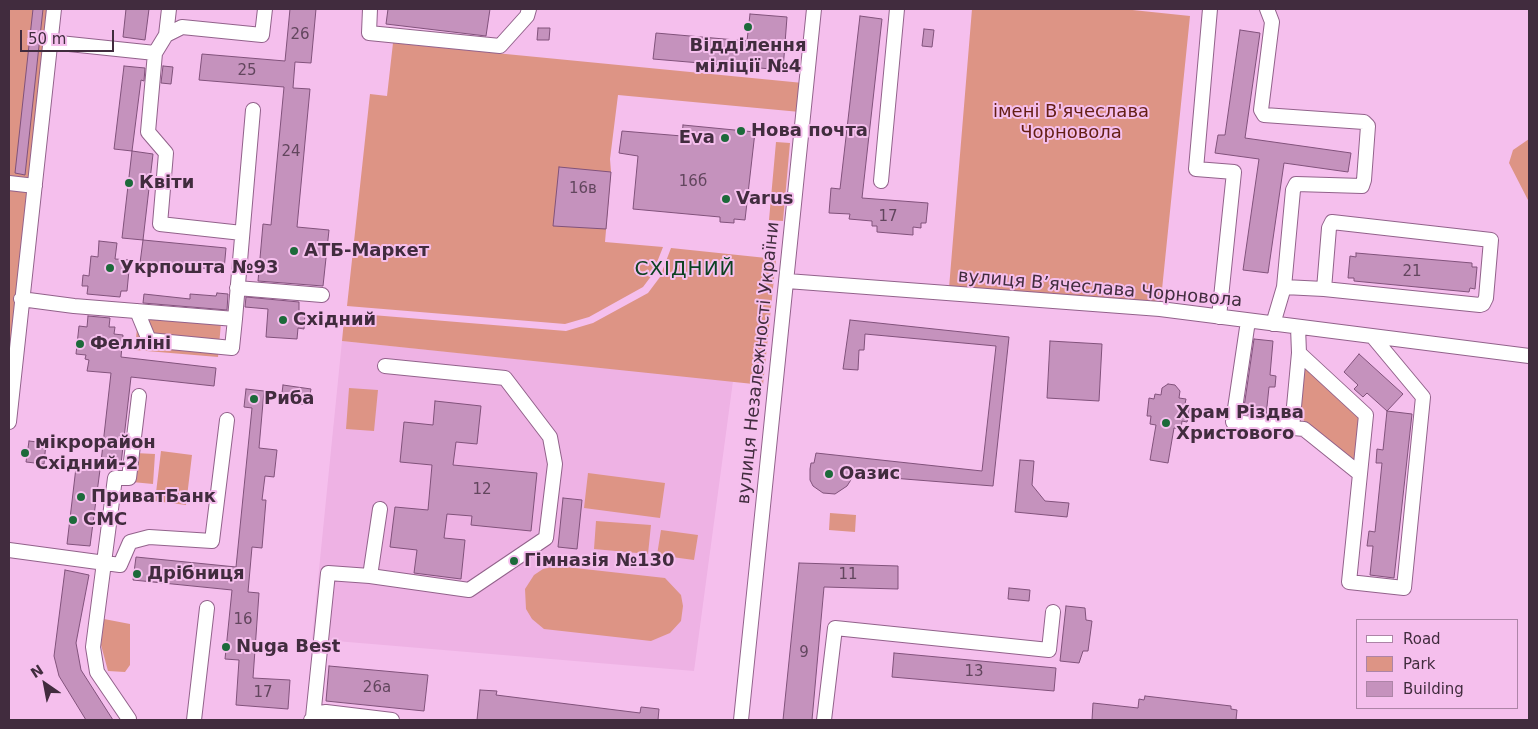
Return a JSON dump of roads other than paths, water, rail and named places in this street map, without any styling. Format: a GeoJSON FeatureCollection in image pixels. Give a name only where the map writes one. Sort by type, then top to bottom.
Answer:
{"type":"FeatureCollection","features":[{"type":"Feature","properties":{"kind":"street"},"geometry":{"type":"LineString","coordinates":[[9,422],[54,9]]}},
{"type":"Feature","properties":{"kind":"street"},"geometry":{"type":"LineString","coordinates":[[166,36],[169,9]]}},
{"type":"Feature","properties":{"kind":"street"},"geometry":{"type":"LineString","coordinates":[[242,233],[160,224],[166,153],[148,132],[155,52],[166,36],[182,27],[262,35],[265,9]]}},
{"type":"Feature","properties":{"kind":"street"},"geometry":{"type":"LineString","coordinates":[[370,9],[369,33],[500,46],[527,16],[529,9]]}},
{"type":"Feature","properties":{"kind":"street","name":"вулиця Незалежності України"},"geometry":{"type":"LineString","coordinates":[[741,720],[814,9]]}},
{"type":"Feature","properties":{"kind":"street"},"geometry":{"type":"LineString","coordinates":[[881,181],[897,9]]}},
{"type":"Feature","properties":{"kind":"street"},"geometry":{"type":"LineString","coordinates":[[1210,9],[1196,168],[1234,172],[1220,317]]}},
{"type":"Feature","properties":{"kind":"street"},"geometry":{"type":"LineString","coordinates":[[1267,9],[1272,22],[1261,110],[1264,114],[1364,122],[1368,126],[1362,186],[1296,184],[1293,190],[1284,287],[1274,324]]}},
{"type":"Feature","properties":{"kind":"street"},"geometry":{"type":"LineString","coordinates":[[50,42],[155,52]]}},
{"type":"Feature","properties":{"kind":"street"},"geometry":{"type":"LineString","coordinates":[[137,311],[148,340],[232,348],[253,110]]}},
{"type":"Feature","properties":{"kind":"street"},"geometry":{"type":"LineString","coordinates":[[9,184],[35,186]]}},
{"type":"Feature","properties":{"kind":"street"},"geometry":{"type":"LineString","coordinates":[[1284,287],[1483,304],[1486,298],[1491,240],[1332,222],[1329,228],[1324,289]]}},
{"type":"Feature","properties":{"kind":"street","name":"вулиця Вʼячеслава Чорновола"},"geometry":{"type":"LineString","coordinates":[[786,281],[1160,309],[1529,356]]}},
{"type":"Feature","properties":{"kind":"street"},"geometry":{"type":"LineString","coordinates":[[237,288],[322,295]]}},
{"type":"Feature","properties":{"kind":"street"},"geometry":{"type":"LineString","coordinates":[[21,299],[234,319]]}},
{"type":"Feature","properties":{"kind":"street"},"geometry":{"type":"LineString","coordinates":[[1248,321],[1233,422],[1304,429],[1360,474]]}},
{"type":"Feature","properties":{"kind":"street"},"geometry":{"type":"LineString","coordinates":[[1292,428],[1299,353],[1298,327]]}},
{"type":"Feature","properties":{"kind":"street"},"geometry":{"type":"LineString","coordinates":[[1299,353],[1366,415],[1349,582],[1404,588],[1423,397],[1373,336]]}},
{"type":"Feature","properties":{"kind":"street"},"geometry":{"type":"LineString","coordinates":[[385,366],[505,378],[550,437],[555,464],[546,538],[469,590],[370,576],[328,573],[312,718],[326,712],[392,720]]}},
{"type":"Feature","properties":{"kind":"street"},"geometry":{"type":"LineString","coordinates":[[129,719],[97,672],[92,647],[115,478],[129,478],[139,396]]}},
{"type":"Feature","properties":{"kind":"street"},"geometry":{"type":"LineString","coordinates":[[9,550],[120,565],[130,542],[149,537],[212,541],[227,420]]}},
{"type":"Feature","properties":{"kind":"street"},"geometry":{"type":"LineString","coordinates":[[370,576],[380,509]]}},
{"type":"Feature","properties":{"kind":"street"},"geometry":{"type":"LineString","coordinates":[[194,720],[208,608]]}},
{"type":"Feature","properties":{"kind":"street"},"geometry":{"type":"LineString","coordinates":[[824,720],[834,628],[1049,650],[1053,612]]}},
{"type":"Feature","properties":{"kind":"place","name":"Відділення міліції №4"},"geometry":{"type":"Point","coordinates":[748,27]}},
{"type":"Feature","properties":{"kind":"place","name":"Нова почта"},"geometry":{"type":"Point","coordinates":[741,131]}},
{"type":"Feature","properties":{"kind":"place","name":"Eva"},"geometry":{"type":"Point","coordinates":[725,138]}},
{"type":"Feature","properties":{"kind":"place","name":"Квіти"},"geometry":{"type":"Point","coordinates":[129,183]}},
{"type":"Feature","properties":{"kind":"place","name":"Varus"},"geometry":{"type":"Point","coordinates":[726,199]}},
{"type":"Feature","properties":{"kind":"place","name":"АТБ-Маркет"},"geometry":{"type":"Point","coordinates":[294,251]}},
{"type":"Feature","properties":{"kind":"place","name":"Укрпошта №93"},"geometry":{"type":"Point","coordinates":[110,268]}},
{"type":"Feature","properties":{"kind":"place","name":"Східний"},"geometry":{"type":"Point","coordinates":[283,320]}},
{"type":"Feature","properties":{"kind":"place","name":"Фелліні"},"geometry":{"type":"Point","coordinates":[80,344]}},
{"type":"Feature","properties":{"kind":"place","name":"Риба"},"geometry":{"type":"Point","coordinates":[254,399]}},
{"type":"Feature","properties":{"kind":"place","name":"Храм Різдва Христового"},"geometry":{"type":"Point","coordinates":[1166,423]}},
{"type":"Feature","properties":{"kind":"place","name":"мікрорайон Східний-2"},"geometry":{"type":"Point","coordinates":[25,453]}},
{"type":"Feature","properties":{"kind":"place","name":"Оазис"},"geometry":{"type":"Point","coordinates":[829,474]}},
{"type":"Feature","properties":{"kind":"place","name":"ПриватБанк"},"geometry":{"type":"Point","coordinates":[81,497]}},
{"type":"Feature","properties":{"kind":"place","name":"СМС"},"geometry":{"type":"Point","coordinates":[73,520]}},
{"type":"Feature","properties":{"kind":"place","name":"Гімназія №130"},"geometry":{"type":"Point","coordinates":[514,561]}},
{"type":"Feature","properties":{"kind":"place","name":"Дрібниця"},"geometry":{"type":"Point","coordinates":[137,574]}},
{"type":"Feature","properties":{"kind":"place","name":"Nuga Best"},"geometry":{"type":"Point","coordinates":[226,647]}},
{"type":"Feature","properties":{"kind":"district","name":"СХІДНИЙ"},"geometry":{"type":"Point","coordinates":[685,270]}},
{"type":"Feature","properties":{"kind":"park label","name":"імені В'ячеслава Чорновола"},"geometry":{"type":"Point","coordinates":[1071,122]}}]}
